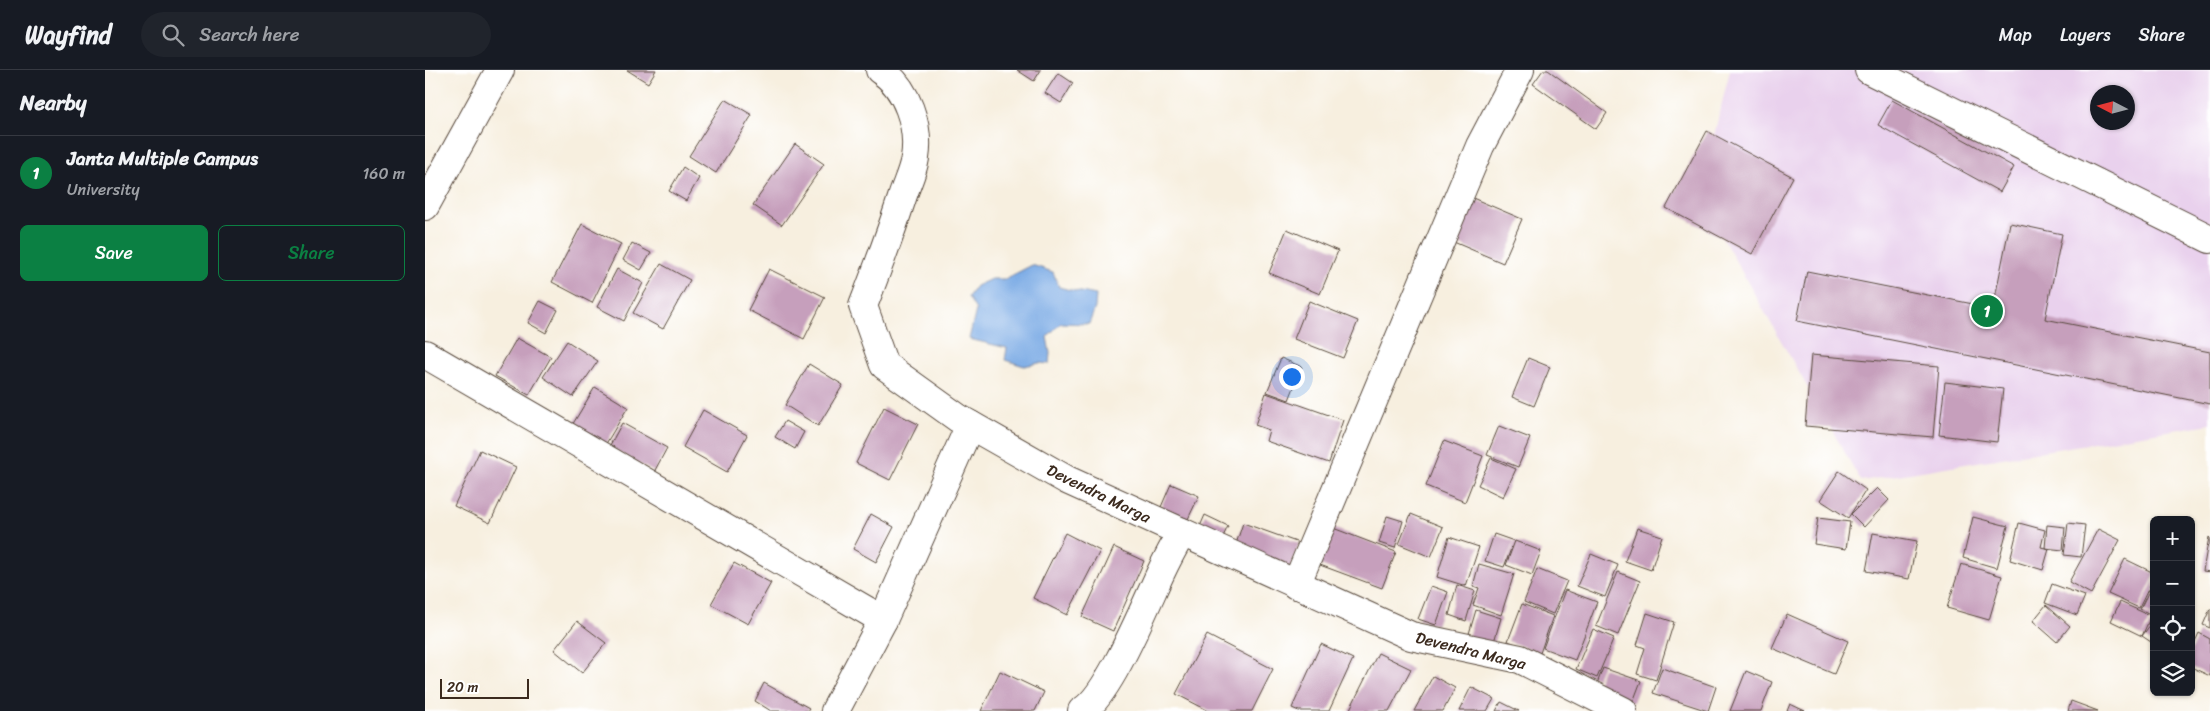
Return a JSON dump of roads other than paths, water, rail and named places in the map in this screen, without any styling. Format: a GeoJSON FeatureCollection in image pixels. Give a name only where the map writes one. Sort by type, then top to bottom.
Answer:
{"type":"FeatureCollection","features":[{"type":"Feature","properties":{"kind":"street"},"geometry":{"type":"LineString","coordinates":[[425,206],[500,70]]}},
{"type":"Feature","properties":{"kind":"street","name":"Devendra Marga"},"geometry":{"type":"LineString","coordinates":[[880,70],[888,75],[906,99],[915,127],[915,158],[886,249],[863,306],[884,365],[970,425],[1067,480],[1411,636],[1520,659],[1623,711]]}},
{"type":"Feature","properties":{"kind":"street"},"geometry":{"type":"LineString","coordinates":[[1296,585],[1480,146],[1520,70]]}},
{"type":"Feature","properties":{"kind":"street"},"geometry":{"type":"LineString","coordinates":[[1869,70],[2210,239]]}},
{"type":"Feature","properties":{"kind":"street"},"geometry":{"type":"LineString","coordinates":[[425,354],[883,620]]}},
{"type":"Feature","properties":{"kind":"street"},"geometry":{"type":"LineString","coordinates":[[835,711],[883,620],[970,425]]}},
{"type":"Feature","properties":{"kind":"street"},"geometry":{"type":"LineString","coordinates":[[1082,711],[1089,708],[1101,692],[1124,650],[1163,567],[1182,532]]}},
{"type":"Feature","properties":{"kind":"water"},"geometry":{"type":"Polygon","coordinates":[[[1032,265],[1053,272],[1059,287],[1096,295],[1095,308],[1089,324],[1061,323],[1047,337],[1050,353],[1049,364],[1039,363],[1024,366],[1005,360],[1007,348],[969,339],[976,310],[968,297],[976,286],[991,279],[1005,279],[1032,265]]]}},
{"type":"Feature","properties":{"kind":"place","name":"Janta Multiple Campus"},"geometry":{"type":"Point","coordinates":[1987,311]}}]}
